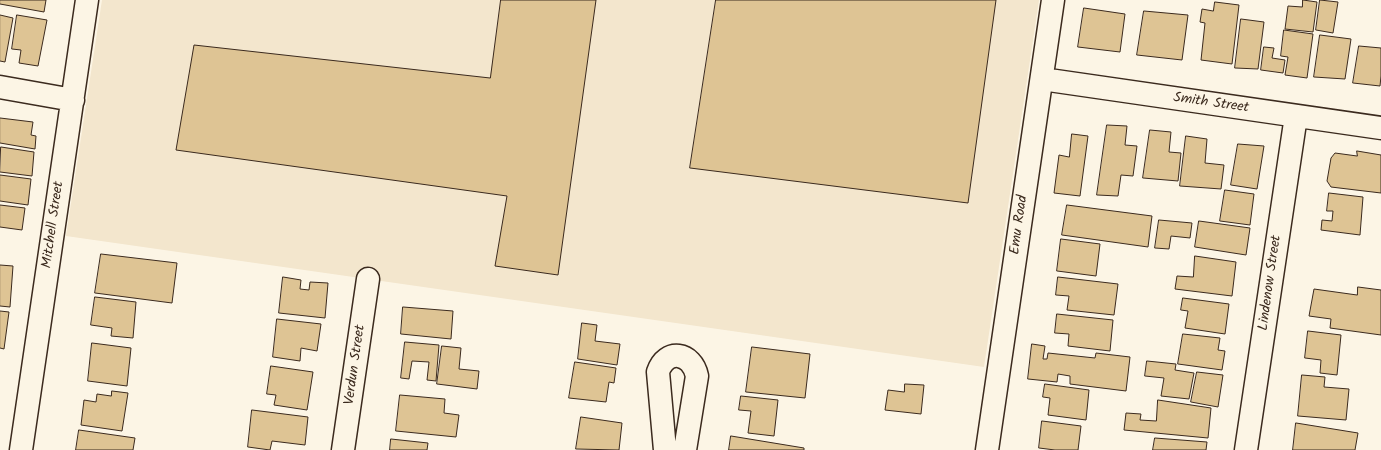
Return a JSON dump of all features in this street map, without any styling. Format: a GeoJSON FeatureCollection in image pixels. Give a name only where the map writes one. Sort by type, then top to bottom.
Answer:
{"type":"FeatureCollection","features":[{"type":"Feature","properties":{"kind":"street","name":"Mitchell Street"},"geometry":{"type":"LineString","coordinates":[[21,450],[87,0]]}},
{"type":"Feature","properties":{"kind":"street","name":"Emu Road"},"geometry":{"type":"LineString","coordinates":[[987,450],[1053,0]]}},
{"type":"Feature","properties":{"kind":"street","name":"Smith Street"},"geometry":{"type":"LineString","coordinates":[[1042,79],[1381,128]]}},
{"type":"Feature","properties":{"kind":"street"},"geometry":{"type":"LineString","coordinates":[[0,87],[73,100]]}},
{"type":"Feature","properties":{"kind":"street","name":"Lindenow Street"},"geometry":{"type":"LineString","coordinates":[[1246,450],[1296,116]]}},
{"type":"Feature","properties":{"kind":"street","name":"Verdun Street"},"geometry":{"type":"LineString","coordinates":[[343,450],[368,279]]}},
{"type":"Feature","properties":{"kind":"street"},"geometry":{"type":"LineString","coordinates":[[664,450],[658,372],[660,365],[667,358],[674,356],[679,356],[689,360],[695,367],[697,376],[685,450]]}},
{"type":"Feature","properties":{"kind":"shaded area"},"geometry":{"type":"Polygon","coordinates":[[[102,0],[1039,0],[984,367],[66,236],[102,0]]]}},
{"type":"Feature","properties":{"kind":"building"},"geometry":{"type":"Polygon","coordinates":[[[0,0],[46,0],[44,12],[0,4],[0,0]]]}},
{"type":"Feature","properties":{"kind":"building"},"geometry":{"type":"Polygon","coordinates":[[[501,0],[596,0],[558,275],[495,266],[507,196],[176,150],[194,45],[490,78],[501,0]]]}},
{"type":"Feature","properties":{"kind":"building"},"geometry":{"type":"Polygon","coordinates":[[[716,0],[996,0],[968,203],[690,168],[716,0]]]}},
{"type":"Feature","properties":{"kind":"building"},"geometry":{"type":"Polygon","coordinates":[[[1303,0],[1317,2],[1313,32],[1285,29],[1288,6],[1302,7],[1303,0]]]}},
{"type":"Feature","properties":{"kind":"building"},"geometry":{"type":"Polygon","coordinates":[[[1320,0],[1338,2],[1333,33],[1316,30],[1320,0]]]}},
{"type":"Feature","properties":{"kind":"building"},"geometry":{"type":"Polygon","coordinates":[[[1215,2],[1239,5],[1232,64],[1201,60],[1205,23],[1200,22],[1202,9],[1213,11],[1215,2]]]}},
{"type":"Feature","properties":{"kind":"building"},"geometry":{"type":"Polygon","coordinates":[[[1084,8],[1125,14],[1120,52],[1078,47],[1084,8]]]}},
{"type":"Feature","properties":{"kind":"building"},"geometry":{"type":"Polygon","coordinates":[[[1144,11],[1188,15],[1182,60],[1137,55],[1144,11]]]}},
{"type":"Feature","properties":{"kind":"building"},"geometry":{"type":"Polygon","coordinates":[[[0,15],[13,18],[5,62],[0,61],[0,15]]]}},
{"type":"Feature","properties":{"kind":"building"},"geometry":{"type":"Polygon","coordinates":[[[17,15],[47,20],[38,66],[19,63],[21,50],[12,49],[17,15]]]}},
{"type":"Feature","properties":{"kind":"building"},"geometry":{"type":"Polygon","coordinates":[[[1241,19],[1264,22],[1258,69],[1235,68],[1241,19]]]}},
{"type":"Feature","properties":{"kind":"building"},"geometry":{"type":"Polygon","coordinates":[[[1284,30],[1313,34],[1307,78],[1285,75],[1288,57],[1281,56],[1284,30]]]}},
{"type":"Feature","properties":{"kind":"building"},"geometry":{"type":"Polygon","coordinates":[[[1320,35],[1351,39],[1345,79],[1314,77],[1320,35]]]}},
{"type":"Feature","properties":{"kind":"building"},"geometry":{"type":"Polygon","coordinates":[[[1359,46],[1381,48],[1380,86],[1353,83],[1359,46]]]}},
{"type":"Feature","properties":{"kind":"building"},"geometry":{"type":"Polygon","coordinates":[[[1264,47],[1274,48],[1272,58],[1285,60],[1283,73],[1261,70],[1264,47]]]}},
{"type":"Feature","properties":{"kind":"building"},"geometry":{"type":"Polygon","coordinates":[[[0,118],[33,122],[31,135],[36,136],[35,149],[0,143],[0,118]]]}},
{"type":"Feature","properties":{"kind":"building"},"geometry":{"type":"Polygon","coordinates":[[[1107,125],[1127,126],[1125,145],[1137,146],[1133,176],[1121,175],[1118,196],[1097,195],[1107,125]]]}},
{"type":"Feature","properties":{"kind":"building"},"geometry":{"type":"Polygon","coordinates":[[[1150,130],[1171,132],[1169,152],[1181,153],[1178,181],[1143,178],[1150,130]]]}},
{"type":"Feature","properties":{"kind":"building"},"geometry":{"type":"Polygon","coordinates":[[[1072,134],[1088,136],[1080,196],[1054,193],[1059,155],[1069,157],[1072,134]]]}},
{"type":"Feature","properties":{"kind":"building"},"geometry":{"type":"Polygon","coordinates":[[[1186,136],[1207,139],[1205,163],[1224,165],[1221,189],[1180,186],[1186,136]]]}},
{"type":"Feature","properties":{"kind":"building"},"geometry":{"type":"Polygon","coordinates":[[[1238,144],[1264,146],[1257,189],[1231,185],[1238,144]]]}},
{"type":"Feature","properties":{"kind":"building"},"geometry":{"type":"Polygon","coordinates":[[[1,147],[34,152],[32,176],[0,172],[1,147]]]}},
{"type":"Feature","properties":{"kind":"building"},"geometry":{"type":"Polygon","coordinates":[[[1357,151],[1381,155],[1381,193],[1331,187],[1327,181],[1331,158],[1335,153],[1357,156],[1357,151]]]}},
{"type":"Feature","properties":{"kind":"building"},"geometry":{"type":"Polygon","coordinates":[[[0,175],[31,179],[28,205],[0,201],[0,175]]]}},
{"type":"Feature","properties":{"kind":"building"},"geometry":{"type":"Polygon","coordinates":[[[1225,190],[1254,194],[1250,225],[1220,221],[1225,190]]]}},
{"type":"Feature","properties":{"kind":"building"},"geometry":{"type":"Polygon","coordinates":[[[1329,193],[1363,197],[1360,235],[1321,230],[1322,220],[1332,221],[1333,211],[1327,211],[1329,193]]]}},
{"type":"Feature","properties":{"kind":"building"},"geometry":{"type":"Polygon","coordinates":[[[0,205],[25,208],[22,230],[0,227],[0,205]]]}},
{"type":"Feature","properties":{"kind":"building"},"geometry":{"type":"Polygon","coordinates":[[[1067,205],[1152,216],[1148,247],[1062,235],[1067,205]]]}},
{"type":"Feature","properties":{"kind":"building"},"geometry":{"type":"Polygon","coordinates":[[[1159,220],[1192,223],[1190,238],[1171,236],[1169,249],[1155,248],[1159,220]]]}},
{"type":"Feature","properties":{"kind":"building"},"geometry":{"type":"Polygon","coordinates":[[[1199,221],[1250,228],[1246,255],[1195,247],[1199,221]]]}},
{"type":"Feature","properties":{"kind":"building"},"geometry":{"type":"Polygon","coordinates":[[[1061,239],[1100,244],[1096,276],[1057,271],[1061,239]]]}},
{"type":"Feature","properties":{"kind":"building"},"geometry":{"type":"Polygon","coordinates":[[[101,254],[177,263],[172,303],[95,293],[101,254]]]}},
{"type":"Feature","properties":{"kind":"building"},"geometry":{"type":"Polygon","coordinates":[[[1195,256],[1236,262],[1232,296],[1175,289],[1177,276],[1193,277],[1195,256]]]}},
{"type":"Feature","properties":{"kind":"building"},"geometry":{"type":"Polygon","coordinates":[[[0,265],[13,266],[10,307],[0,306],[0,265]]]}},
{"type":"Feature","properties":{"kind":"building"},"geometry":{"type":"Polygon","coordinates":[[[283,277],[301,280],[300,289],[309,290],[310,282],[328,283],[325,318],[279,313],[283,277]]]}},
{"type":"Feature","properties":{"kind":"building"},"geometry":{"type":"Polygon","coordinates":[[[1058,277],[1118,284],[1114,315],[1067,310],[1069,296],[1056,295],[1058,277]]]}},
{"type":"Feature","properties":{"kind":"building"},"geometry":{"type":"Polygon","coordinates":[[[1358,287],[1381,290],[1381,335],[1330,328],[1331,319],[1309,316],[1314,289],[1357,295],[1358,287]]]}},
{"type":"Feature","properties":{"kind":"building"},"geometry":{"type":"Polygon","coordinates":[[[95,297],[136,302],[133,338],[111,336],[112,328],[91,325],[95,297]]]}},
{"type":"Feature","properties":{"kind":"building"},"geometry":{"type":"Polygon","coordinates":[[[1183,298],[1229,304],[1225,334],[1185,328],[1188,311],[1181,310],[1183,298]]]}},
{"type":"Feature","properties":{"kind":"building"},"geometry":{"type":"Polygon","coordinates":[[[403,307],[453,311],[451,339],[401,334],[403,307]]]}},
{"type":"Feature","properties":{"kind":"building"},"geometry":{"type":"Polygon","coordinates":[[[0,311],[9,312],[4,349],[0,348],[0,311]]]}},
{"type":"Feature","properties":{"kind":"building"},"geometry":{"type":"Polygon","coordinates":[[[1057,314],[1113,320],[1110,351],[1068,346],[1069,334],[1055,333],[1057,314]]]}},
{"type":"Feature","properties":{"kind":"building"},"geometry":{"type":"Polygon","coordinates":[[[277,319],[321,324],[317,351],[301,348],[300,361],[273,357],[277,319]]]}},
{"type":"Feature","properties":{"kind":"building"},"geometry":{"type":"Polygon","coordinates":[[[582,323],[597,325],[595,341],[620,344],[617,365],[578,359],[582,323]]]}},
{"type":"Feature","properties":{"kind":"building"},"geometry":{"type":"Polygon","coordinates":[[[1308,331],[1341,335],[1337,375],[1320,373],[1321,360],[1305,358],[1308,331]]]}},
{"type":"Feature","properties":{"kind":"building"},"geometry":{"type":"Polygon","coordinates":[[[1183,334],[1220,338],[1218,350],[1225,351],[1222,370],[1178,364],[1183,334]]]}},
{"type":"Feature","properties":{"kind":"building"},"geometry":{"type":"Polygon","coordinates":[[[405,342],[439,345],[436,381],[427,380],[429,362],[412,361],[409,379],[401,378],[405,342]]]}},
{"type":"Feature","properties":{"kind":"building"},"geometry":{"type":"Polygon","coordinates":[[[92,343],[131,348],[127,386],[88,381],[92,343]]]}},
{"type":"Feature","properties":{"kind":"building"},"geometry":{"type":"Polygon","coordinates":[[[1032,344],[1045,346],[1043,359],[1047,359],[1048,353],[1095,358],[1096,353],[1130,357],[1126,391],[1070,384],[1070,376],[1058,374],[1057,382],[1028,379],[1032,344]]]}},
{"type":"Feature","properties":{"kind":"building"},"geometry":{"type":"Polygon","coordinates":[[[442,346],[461,348],[459,369],[479,371],[477,389],[437,384],[442,346]]]}},
{"type":"Feature","properties":{"kind":"building"},"geometry":{"type":"Polygon","coordinates":[[[752,347],[810,354],[805,398],[746,392],[752,347]]]}},
{"type":"Feature","properties":{"kind":"building"},"geometry":{"type":"Polygon","coordinates":[[[1147,361],[1176,364],[1175,370],[1194,373],[1189,399],[1161,396],[1164,378],[1145,376],[1147,361]]]}},
{"type":"Feature","properties":{"kind":"building"},"geometry":{"type":"Polygon","coordinates":[[[575,362],[616,368],[614,383],[609,382],[606,402],[569,398],[575,362]]]}},
{"type":"Feature","properties":{"kind":"building"},"geometry":{"type":"Polygon","coordinates":[[[271,366],[313,372],[307,410],[274,405],[276,395],[267,394],[271,366]]]}},
{"type":"Feature","properties":{"kind":"building"},"geometry":{"type":"Polygon","coordinates":[[[1197,372],[1223,375],[1218,407],[1191,402],[1197,372]]]}},
{"type":"Feature","properties":{"kind":"building"},"geometry":{"type":"Polygon","coordinates":[[[1302,375],[1325,377],[1324,387],[1349,389],[1346,420],[1298,416],[1302,375]]]}},
{"type":"Feature","properties":{"kind":"building"},"geometry":{"type":"Polygon","coordinates":[[[905,384],[924,385],[921,414],[885,410],[888,390],[904,392],[905,384]]]}},
{"type":"Feature","properties":{"kind":"building"},"geometry":{"type":"Polygon","coordinates":[[[1045,384],[1089,390],[1086,420],[1048,415],[1050,398],[1043,397],[1045,384]]]}},
{"type":"Feature","properties":{"kind":"building"},"geometry":{"type":"Polygon","coordinates":[[[112,391],[128,393],[122,431],[81,425],[84,400],[96,402],[97,394],[111,396],[112,391]]]}},
{"type":"Feature","properties":{"kind":"building"},"geometry":{"type":"Polygon","coordinates":[[[400,395],[445,399],[444,413],[459,415],[456,437],[396,431],[400,395]]]}},
{"type":"Feature","properties":{"kind":"building"},"geometry":{"type":"Polygon","coordinates":[[[741,396],[778,400],[774,436],[748,433],[751,411],[739,410],[741,396]]]}},
{"type":"Feature","properties":{"kind":"building"},"geometry":{"type":"Polygon","coordinates":[[[1158,400],[1211,408],[1208,438],[1124,430],[1126,413],[1141,414],[1140,420],[1156,421],[1158,400]]]}},
{"type":"Feature","properties":{"kind":"building"},"geometry":{"type":"Polygon","coordinates":[[[252,410],[308,417],[305,445],[272,441],[270,450],[248,447],[252,410]]]}},
{"type":"Feature","properties":{"kind":"building"},"geometry":{"type":"Polygon","coordinates":[[[581,417],[622,423],[619,450],[576,449],[581,417]]]}},
{"type":"Feature","properties":{"kind":"building"},"geometry":{"type":"Polygon","coordinates":[[[1042,421],[1081,426],[1078,450],[1039,448],[1042,421]]]}},
{"type":"Feature","properties":{"kind":"building"},"geometry":{"type":"Polygon","coordinates":[[[1296,423],[1358,433],[1355,450],[1293,450],[1296,423]]]}},
{"type":"Feature","properties":{"kind":"building"},"geometry":{"type":"Polygon","coordinates":[[[79,430],[135,438],[133,450],[76,450],[79,430]]]}},
{"type":"Feature","properties":{"kind":"building"},"geometry":{"type":"Polygon","coordinates":[[[731,436],[804,448],[804,450],[729,450],[731,436]]]}},
{"type":"Feature","properties":{"kind":"building"},"geometry":{"type":"Polygon","coordinates":[[[1155,438],[1207,442],[1206,450],[1153,450],[1155,438]]]}},
{"type":"Feature","properties":{"kind":"building"},"geometry":{"type":"Polygon","coordinates":[[[391,439],[428,443],[427,450],[390,450],[391,439]]]}}]}
